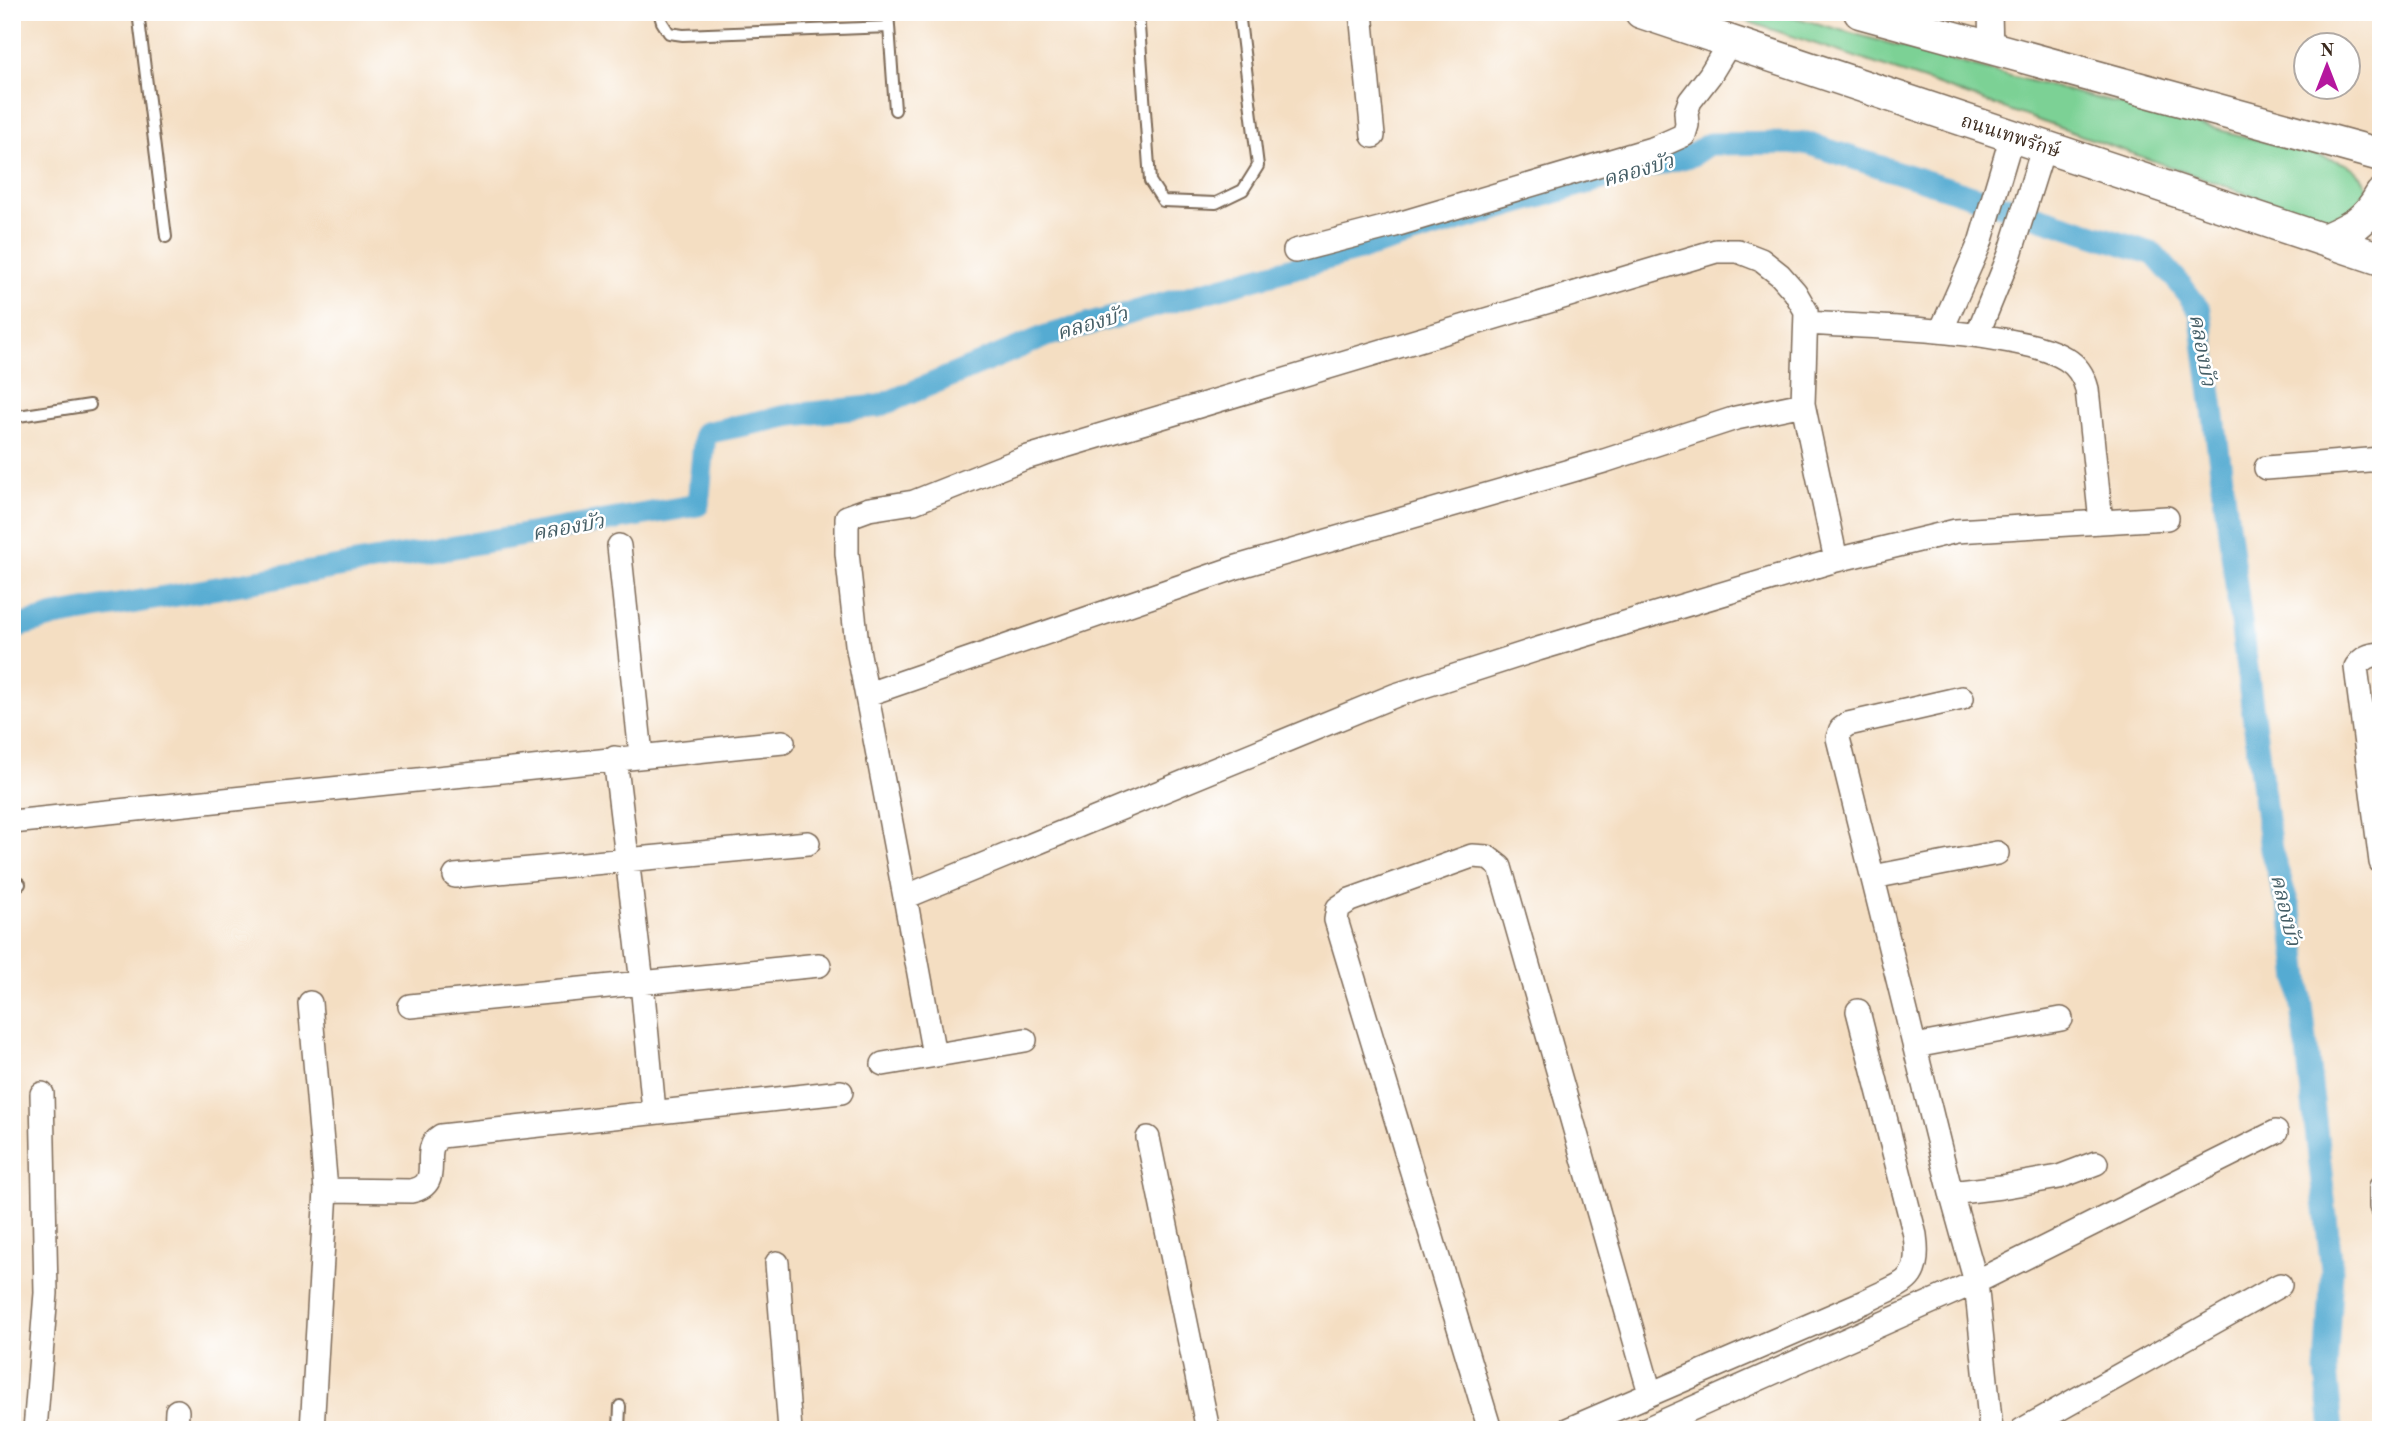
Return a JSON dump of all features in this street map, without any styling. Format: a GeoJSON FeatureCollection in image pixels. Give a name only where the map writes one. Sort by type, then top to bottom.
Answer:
{"type":"FeatureCollection","features":[{"type":"Feature","properties":{"kind":"main road","name":"ถนนเทพรักษ์"},"geometry":{"type":"LineString","coordinates":[[1641,12],[2381,259]]}},
{"type":"Feature","properties":{"kind":"main road"},"geometry":{"type":"LineString","coordinates":[[1860,12],[2381,155]]}},
{"type":"Feature","properties":{"kind":"main road"},"geometry":{"type":"LineString","coordinates":[[2341,145],[2369,164],[2380,179],[2381,190]]}},
{"type":"Feature","properties":{"kind":"main road"},"geometry":{"type":"LineString","coordinates":[[2324,240],[2356,225],[2372,212],[2381,195]]}},
{"type":"Feature","properties":{"kind":"street"},"geometry":{"type":"LineString","coordinates":[[1361,12],[1373,136]]}},
{"type":"Feature","properties":{"kind":"street"},"geometry":{"type":"LineString","coordinates":[[1990,12],[1992,50]]}},
{"type":"Feature","properties":{"kind":"street"},"geometry":{"type":"LineString","coordinates":[[1295,251],[1395,225],[1655,148],[1684,135],[1690,102],[1730,42]]}},
{"type":"Feature","properties":{"kind":"street"},"geometry":{"type":"LineString","coordinates":[[1941,331],[1980,243],[2012,136]]}},
{"type":"Feature","properties":{"kind":"street"},"geometry":{"type":"LineString","coordinates":[[1976,335],[2010,254],[2044,146]]}},
{"type":"Feature","properties":{"kind":"street"},"geometry":{"type":"LineString","coordinates":[[934,1055],[857,644],[847,552],[847,517],[869,509],[914,502],[1025,458],[1716,251],[1738,251],[1761,260],[1780,275],[1795,292],[1806,311],[1803,404],[1836,560]]}},
{"type":"Feature","properties":{"kind":"street"},"geometry":{"type":"LineString","coordinates":[[1805,323],[1976,335],[2028,344],[2067,359],[2084,378],[2087,389],[2101,522]]}},
{"type":"Feature","properties":{"kind":"street"},"geometry":{"type":"LineString","coordinates":[[868,695],[1237,568],[1604,461],[1736,418],[1803,404]]}},
{"type":"Feature","properties":{"kind":"street"},"geometry":{"type":"LineString","coordinates":[[2266,468],[2381,459]]}},
{"type":"Feature","properties":{"kind":"street"},"geometry":{"type":"LineString","coordinates":[[905,897],[1396,695],[1538,649],[1836,560],[1956,531],[2167,518]]}},
{"type":"Feature","properties":{"kind":"street"},"geometry":{"type":"LineString","coordinates":[[619,546],[641,755]]}},
{"type":"Feature","properties":{"kind":"street"},"geometry":{"type":"LineString","coordinates":[[2381,654],[2361,659],[2356,667],[2381,862]]}},
{"type":"Feature","properties":{"kind":"street"},"geometry":{"type":"LineString","coordinates":[[1962,698],[1848,724],[1841,729],[1838,738],[1951,1193],[1976,1282],[1990,1430]]}},
{"type":"Feature","properties":{"kind":"street"},"geometry":{"type":"LineString","coordinates":[[12,822],[783,742]]}},
{"type":"Feature","properties":{"kind":"street"},"geometry":{"type":"LineString","coordinates":[[615,758],[642,983],[654,1111]]}},
{"type":"Feature","properties":{"kind":"street"},"geometry":{"type":"LineString","coordinates":[[455,876],[808,843]]}},
{"type":"Feature","properties":{"kind":"street"},"geometry":{"type":"LineString","coordinates":[[1873,877],[1997,853]]}},
{"type":"Feature","properties":{"kind":"street"},"geometry":{"type":"LineString","coordinates":[[1490,1430],[1336,920],[1338,908],[1349,900],[1472,856],[1487,857],[1500,867],[1650,1393]]}},
{"type":"Feature","properties":{"kind":"street"},"geometry":{"type":"LineString","coordinates":[[410,1006],[819,965]]}},
{"type":"Feature","properties":{"kind":"street"},"geometry":{"type":"LineString","coordinates":[[310,1003],[326,1190],[312,1430]]}},
{"type":"Feature","properties":{"kind":"street"},"geometry":{"type":"LineString","coordinates":[[1566,1430],[1864,1302],[1910,1278],[1916,1268],[1918,1255],[1915,1235],[1858,1011]]}},
{"type":"Feature","properties":{"kind":"street"},"geometry":{"type":"LineString","coordinates":[[1915,1046],[2061,1019]]}},
{"type":"Feature","properties":{"kind":"street"},"geometry":{"type":"LineString","coordinates":[[883,1064],[1025,1040]]}},
{"type":"Feature","properties":{"kind":"street"},"geometry":{"type":"LineString","coordinates":[[326,1190],[422,1189],[427,1184],[430,1171],[431,1147],[434,1140],[441,1136],[841,1092]]}},
{"type":"Feature","properties":{"kind":"street"},"geometry":{"type":"LineString","coordinates":[[35,1430],[46,1293],[42,1094]]}},
{"type":"Feature","properties":{"kind":"street"},"geometry":{"type":"LineString","coordinates":[[1644,1430],[1976,1282],[2276,1132]]}},
{"type":"Feature","properties":{"kind":"street"},"geometry":{"type":"LineString","coordinates":[[1148,1139],[1208,1430]]}},
{"type":"Feature","properties":{"kind":"street"},"geometry":{"type":"LineString","coordinates":[[1951,1193],[2059,1177],[2096,1163]]}},
{"type":"Feature","properties":{"kind":"street"},"geometry":{"type":"LineString","coordinates":[[2381,1187],[2381,1206]]}},
{"type":"Feature","properties":{"kind":"street"},"geometry":{"type":"LineString","coordinates":[[777,1263],[790,1430]]}},
{"type":"Feature","properties":{"kind":"street"},"geometry":{"type":"LineString","coordinates":[[2022,1430],[2280,1285]]}},
{"type":"Feature","properties":{"kind":"lane"},"geometry":{"type":"LineString","coordinates":[[138,12],[166,237]]}},
{"type":"Feature","properties":{"kind":"lane"},"geometry":{"type":"LineString","coordinates":[[659,12],[669,33],[683,35],[889,27]]}},
{"type":"Feature","properties":{"kind":"lane"},"geometry":{"type":"LineString","coordinates":[[888,12],[895,110]]}},
{"type":"Feature","properties":{"kind":"lane"},"geometry":{"type":"LineString","coordinates":[[1138,12],[1150,181],[1163,201],[1216,203],[1244,190],[1258,166],[1239,12]]}},
{"type":"Feature","properties":{"kind":"lane"},"geometry":{"type":"LineString","coordinates":[[12,417],[90,405]]}},
{"type":"Feature","properties":{"kind":"lane"},"geometry":{"type":"LineString","coordinates":[[619,1430],[620,1406]]}},
{"type":"Feature","properties":{"kind":"green space"},"geometry":{"type":"Polygon","coordinates":[[[1719,12],[1775,12],[2332,159],[2357,171],[2369,191],[2364,202],[2333,222],[1719,12]]]}},
{"type":"Feature","properties":{"kind":"waterway","name":"คลองบัว"},"geometry":{"type":"LineString","coordinates":[[12,628],[55,616],[698,505],[705,433],[792,415],[879,406],[1046,336],[1693,155],[1709,144],[1806,143],[2154,254],[2200,311],[2271,850],[2292,918],[2332,1270],[2326,1371],[2332,1430]]}}]}
